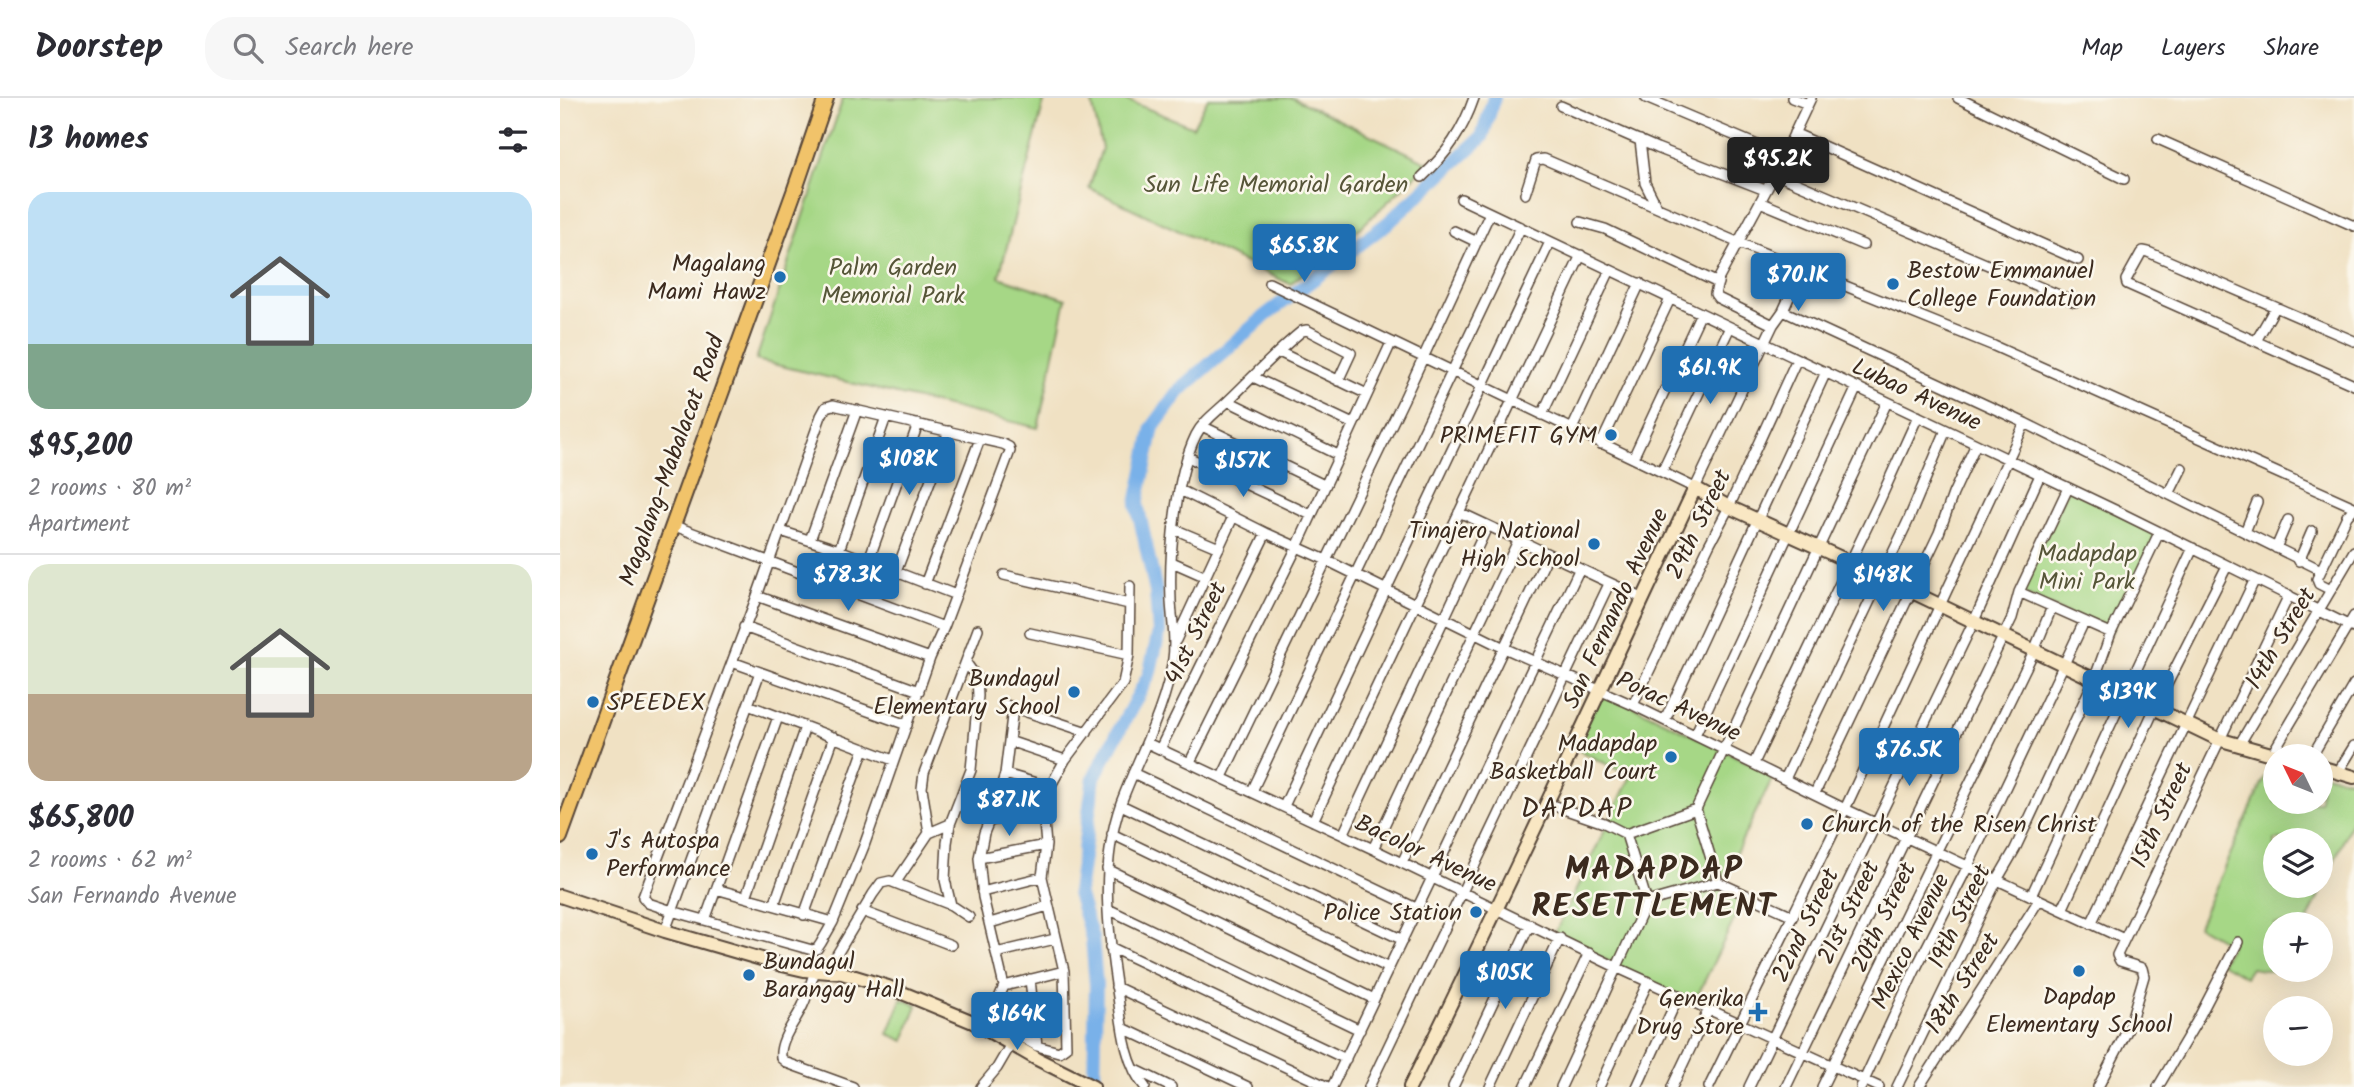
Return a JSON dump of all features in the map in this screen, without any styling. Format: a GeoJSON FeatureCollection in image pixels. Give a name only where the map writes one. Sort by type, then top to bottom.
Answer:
{"type":"FeatureCollection","features":[{"type":"Feature","properties":{"kind":"main road","name":"Magalang-Mabalacat Road"},"geometry":{"type":"LineString","coordinates":[[560,837],[826,98]]}},
{"type":"Feature","properties":{"kind":"main road","name":"San Fernando Avenue"},"geometry":{"type":"LineString","coordinates":[[1410,1087],[1499,909],[1546,803],[1695,488],[1729,507],[1974,621],[2154,710],[2218,739],[2263,752]]}},
{"type":"Feature","properties":{"kind":"main road"},"geometry":{"type":"LineString","coordinates":[[2333,771],[2354,777]]}},
{"type":"Feature","properties":{"kind":"main road"},"geometry":{"type":"LineString","coordinates":[[560,896],[665,931],[782,965],[852,975],[888,987],[988,1025],[1011,1044],[1093,1087]]}},
{"type":"Feature","properties":{"kind":"street"},"geometry":{"type":"LineString","coordinates":[[1422,177],[1454,142],[1466,121],[1474,98]]}},
{"type":"Feature","properties":{"kind":"street"},"geometry":{"type":"LineString","coordinates":[[1646,98],[1783,156]]}},
{"type":"Feature","properties":{"kind":"street"},"geometry":{"type":"LineString","coordinates":[[1773,325],[1714,294],[1809,101],[1792,98]]}},
{"type":"Feature","properties":{"kind":"street"},"geometry":{"type":"LineString","coordinates":[[1958,98],[2124,179]]}},
{"type":"Feature","properties":{"kind":"street"},"geometry":{"type":"LineString","coordinates":[[1561,106],[1765,190]]}},
{"type":"Feature","properties":{"kind":"street"},"geometry":{"type":"LineString","coordinates":[[1794,133],[2078,260]]}},
{"type":"Feature","properties":{"kind":"street"},"geometry":{"type":"LineString","coordinates":[[2158,139],[2354,226]]}},
{"type":"Feature","properties":{"kind":"street"},"geometry":{"type":"LineString","coordinates":[[1640,140],[1645,183],[1657,207]]}},
{"type":"Feature","properties":{"kind":"street"},"geometry":{"type":"LineString","coordinates":[[1525,194],[1538,158],[1578,173],[1739,243],[1994,346],[2354,507],[2347,516],[2317,582],[2331,590]]}},
{"type":"Feature","properties":{"kind":"street"},"geometry":{"type":"LineString","coordinates":[[1775,174],[2075,302]]}},
{"type":"Feature","properties":{"kind":"street","name":"Lubao Avenue"},"geometry":{"type":"LineString","coordinates":[[1461,199],[2227,566],[2352,623]]}},
{"type":"Feature","properties":{"kind":"street"},"geometry":{"type":"LineString","coordinates":[[1760,202],[1863,245]]}},
{"type":"Feature","properties":{"kind":"street"},"geometry":{"type":"LineString","coordinates":[[1222,777],[1490,213]]}},
{"type":"Feature","properties":{"kind":"street"},"geometry":{"type":"LineString","coordinates":[[1580,222],[1605,229],[1718,282]]}},
{"type":"Feature","properties":{"kind":"street"},"geometry":{"type":"LineString","coordinates":[[1252,791],[1521,228]]}},
{"type":"Feature","properties":{"kind":"street"},"geometry":{"type":"LineString","coordinates":[[1454,231],[1477,242]]}},
{"type":"Feature","properties":{"kind":"street"},"geometry":{"type":"LineString","coordinates":[[1284,806],[1550,242]]}},
{"type":"Feature","properties":{"kind":"street"},"geometry":{"type":"LineString","coordinates":[[2354,341],[2146,251],[2141,253],[2126,280],[2127,284],[2354,385]]}},
{"type":"Feature","properties":{"kind":"street"},"geometry":{"type":"LineString","coordinates":[[1313,821],[1581,255]]}},
{"type":"Feature","properties":{"kind":"street","name":"San Fernando Avenue"},"geometry":{"type":"LineString","coordinates":[[1269,283],[1695,488],[1763,344],[1783,311],[1802,269]]}},
{"type":"Feature","properties":{"kind":"street"},"geometry":{"type":"LineString","coordinates":[[1542,415],[1610,270]]}},
{"type":"Feature","properties":{"kind":"street"},"geometry":{"type":"LineString","coordinates":[[1572,429],[1640,283]]}},
{"type":"Feature","properties":{"kind":"street"},"geometry":{"type":"LineString","coordinates":[[1601,444],[1670,299]]}},
{"type":"Feature","properties":{"kind":"street"},"geometry":{"type":"LineString","coordinates":[[2256,341],[2275,307]]}},
{"type":"Feature","properties":{"kind":"street"},"geometry":{"type":"LineString","coordinates":[[1783,311],[2025,423],[2321,570]]}},
{"type":"Feature","properties":{"kind":"street"},"geometry":{"type":"LineString","coordinates":[[1633,458],[1701,313]]}},
{"type":"Feature","properties":{"kind":"street"},"geometry":{"type":"LineString","coordinates":[[1662,471],[1730,327]]}},
{"type":"Feature","properties":{"kind":"street"},"geometry":{"type":"LineString","coordinates":[[1145,1087],[1134,1069],[1123,1028],[1110,947],[1107,869],[1112,835],[1121,804],[1166,693],[1175,642],[1171,600],[1174,529],[1188,457],[1202,426],[1299,332],[1307,330],[1351,352],[1338,381]]}},
{"type":"Feature","properties":{"kind":"street"},"geometry":{"type":"LineString","coordinates":[[1190,762],[1297,547],[1391,343]]}},
{"type":"Feature","properties":{"kind":"street"},"geometry":{"type":"LineString","coordinates":[[1279,352],[1367,394]]}},
{"type":"Feature","properties":{"kind":"street","name":"29th Street"},"geometry":{"type":"LineString","coordinates":[[1633,705],[1797,359]]}},
{"type":"Feature","properties":{"kind":"street"},"geometry":{"type":"LineString","coordinates":[[1665,720],[1826,372]]}},
{"type":"Feature","properties":{"kind":"street"},"geometry":{"type":"LineString","coordinates":[[1253,377],[1353,424]]}},
{"type":"Feature","properties":{"kind":"street"},"geometry":{"type":"LineString","coordinates":[[1695,735],[1857,387]]}},
{"type":"Feature","properties":{"kind":"street"},"geometry":{"type":"LineString","coordinates":[[1228,401],[1338,455]]}},
{"type":"Feature","properties":{"kind":"street"},"geometry":{"type":"LineString","coordinates":[[1718,882],[1696,809],[1887,402]]}},
{"type":"Feature","properties":{"kind":"street"},"geometry":{"type":"LineString","coordinates":[[833,405],[857,410],[1003,444],[1009,447],[1010,452],[930,658],[864,846],[832,922],[818,947],[812,950],[672,911],[648,903],[643,899],[643,894],[757,596],[824,409],[833,405]]}},
{"type":"Feature","properties":{"kind":"street"},"geometry":{"type":"LineString","coordinates":[[810,540],[857,410]]}},
{"type":"Feature","properties":{"kind":"street"},"geometry":{"type":"LineString","coordinates":[[1754,763],[1917,416]]}},
{"type":"Feature","properties":{"kind":"street"},"geometry":{"type":"LineString","coordinates":[[839,550],[886,417]]}},
{"type":"Feature","properties":{"kind":"street"},"geometry":{"type":"LineString","coordinates":[[1709,1087],[1845,809],[2025,423]]}},
{"type":"Feature","properties":{"kind":"street"},"geometry":{"type":"LineString","coordinates":[[868,562],[918,424]]}},
{"type":"Feature","properties":{"kind":"street"},"geometry":{"type":"LineString","coordinates":[[1202,426],[1324,485]]}},
{"type":"Feature","properties":{"kind":"street"},"geometry":{"type":"LineString","coordinates":[[1785,779],[1908,521],[1946,430]]}},
{"type":"Feature","properties":{"kind":"street"},"geometry":{"type":"LineString","coordinates":[[896,572],[949,431]]}},
{"type":"Feature","properties":{"kind":"street"},"geometry":{"type":"LineString","coordinates":[[925,584],[980,439]]}},
{"type":"Feature","properties":{"kind":"street"},"geometry":{"type":"LineString","coordinates":[[1815,793],[1939,533],[1976,444]]}},
{"type":"Feature","properties":{"kind":"street"},"geometry":{"type":"LineString","coordinates":[[1188,457],[1311,515]]}},
{"type":"Feature","properties":{"kind":"street"},"geometry":{"type":"LineString","coordinates":[[2169,494],[2182,468]]}},
{"type":"Feature","properties":{"kind":"street","name":"22nd Street"},"geometry":{"type":"LineString","coordinates":[[1749,1087],[1974,621],[2040,475]]}},
{"type":"Feature","properties":{"kind":"street","name":"21st Street"},"geometry":{"type":"LineString","coordinates":[[1786,1087],[2012,618],[2019,592],[2068,488]]}},
{"type":"Feature","properties":{"kind":"street","name":"Porac Avenue"},"geometry":{"type":"LineString","coordinates":[[1180,489],[1504,648],[1665,720],[1845,809],[2124,939]]}},
{"type":"Feature","properties":{"kind":"street"},"geometry":{"type":"LineString","coordinates":[[2245,532],[2257,502]]}},
{"type":"Feature","properties":{"kind":"street"},"geometry":{"type":"LineString","coordinates":[[1459,512],[1642,598]]}},
{"type":"Feature","properties":{"kind":"street"},"geometry":{"type":"LineString","coordinates":[[1175,642],[1233,517]]}},
{"type":"Feature","properties":{"kind":"street"},"geometry":{"type":"LineString","coordinates":[[2276,548],[2288,520]]}},
{"type":"Feature","properties":{"kind":"street"},"geometry":{"type":"LineString","coordinates":[[672,524],[944,627]]}},
{"type":"Feature","properties":{"kind":"street"},"geometry":{"type":"LineString","coordinates":[[1343,835],[1487,527]]}},
{"type":"Feature","properties":{"kind":"street"},"geometry":{"type":"LineString","coordinates":[[1174,529],[1219,548]]}},
{"type":"Feature","properties":{"kind":"street"},"geometry":{"type":"LineString","coordinates":[[781,531],[956,595]]}},
{"type":"Feature","properties":{"kind":"street"},"geometry":{"type":"LineString","coordinates":[[2300,561],[2312,531]]}},
{"type":"Feature","properties":{"kind":"street","name":"41st Street"},"geometry":{"type":"LineString","coordinates":[[1160,749],[1266,533]]}},
{"type":"Feature","properties":{"kind":"street","name":"19th Street"},"geometry":{"type":"LineString","coordinates":[[1896,1087],[1997,880],[2015,849],[2094,680],[2111,633],[2159,533]]}},
{"type":"Feature","properties":{"kind":"street"},"geometry":{"type":"LineString","coordinates":[[1373,849],[1518,541]]}},
{"type":"Feature","properties":{"kind":"street","name":"18th Street"},"geometry":{"type":"LineString","coordinates":[[1919,1087],[2035,898],[2124,695],[2193,548]]}},
{"type":"Feature","properties":{"kind":"street","name":"14th Street"},"geometry":{"type":"LineString","coordinates":[[2239,745],[2354,551]]}},
{"type":"Feature","properties":{"kind":"street"},"geometry":{"type":"LineString","coordinates":[[1402,863],[1548,555]]}},
{"type":"Feature","properties":{"kind":"street"},"geometry":{"type":"LineString","coordinates":[[1172,562],[1206,577]]}},
{"type":"Feature","properties":{"kind":"street"},"geometry":{"type":"LineString","coordinates":[[2062,910],[2154,710],[2227,566]]}},
{"type":"Feature","properties":{"kind":"street"},"geometry":{"type":"LineString","coordinates":[[1116,987],[1330,1087],[1360,1030],[1579,570]]}},
{"type":"Feature","properties":{"kind":"street"},"geometry":{"type":"LineString","coordinates":[[1004,575],[1129,604]]}},
{"type":"Feature","properties":{"kind":"street"},"geometry":{"type":"LineString","coordinates":[[2091,924],[2255,579]]}},
{"type":"Feature","properties":{"kind":"street"},"geometry":{"type":"LineString","coordinates":[[1369,1087],[1609,584]]}},
{"type":"Feature","properties":{"kind":"street"},"geometry":{"type":"LineString","coordinates":[[1013,708],[1005,774],[981,841],[979,858],[982,892],[1004,986],[988,1025],[1037,1046],[1059,1052],[1066,1047],[1064,971],[1042,877],[1045,845],[1043,811],[1050,788],[1065,760],[1124,683],[1129,655],[1129,586]]}},
{"type":"Feature","properties":{"kind":"street"},"geometry":{"type":"LineString","coordinates":[[2019,592],[2111,633]]}},
{"type":"Feature","properties":{"kind":"street","name":"15th Street"},"geometry":{"type":"LineString","coordinates":[[2124,939],[2289,594]]}},
{"type":"Feature","properties":{"kind":"street"},"geometry":{"type":"LineString","coordinates":[[757,596],[930,658]]}},
{"type":"Feature","properties":{"kind":"street","name":"20th Street"},"geometry":{"type":"LineString","coordinates":[[1822,1087],[2034,651],[2052,607]]}},
{"type":"Feature","properties":{"kind":"street","name":"Mexico Avenue"},"geometry":{"type":"LineString","coordinates":[[1863,1084],[1916,968],[1968,866],[2084,622]]}},
{"type":"Feature","properties":{"kind":"street"},"geometry":{"type":"LineString","coordinates":[[2281,744],[2352,623]]}},
{"type":"Feature","properties":{"kind":"street"},"geometry":{"type":"LineString","coordinates":[[744,627],[919,691]]}},
{"type":"Feature","properties":{"kind":"street"},"geometry":{"type":"LineString","coordinates":[[929,833],[922,789],[924,773],[978,629]]}},
{"type":"Feature","properties":{"kind":"street"},"geometry":{"type":"LineString","coordinates":[[1030,633],[1129,655]]}},
{"type":"Feature","properties":{"kind":"street"},"geometry":{"type":"LineString","coordinates":[[732,662],[907,725]]}},
{"type":"Feature","properties":{"kind":"street"},"geometry":{"type":"LineString","coordinates":[[950,905],[945,873],[950,824],[970,775],[973,754],[978,683],[967,664]]}},
{"type":"Feature","properties":{"kind":"street"},"geometry":{"type":"LineString","coordinates":[[665,931],[760,672]]}},
{"type":"Feature","properties":{"kind":"street"},"geometry":{"type":"LineString","coordinates":[[2319,744],[2354,684]]}},
{"type":"Feature","properties":{"kind":"street"},"geometry":{"type":"LineString","coordinates":[[1003,704],[1087,732]]}},
{"type":"Feature","properties":{"kind":"street"},"geometry":{"type":"LineString","coordinates":[[748,705],[893,760]]}},
{"type":"Feature","properties":{"kind":"street"},"geometry":{"type":"LineString","coordinates":[[705,920],[778,717]]}},
{"type":"Feature","properties":{"kind":"street"},"geometry":{"type":"LineString","coordinates":[[746,897],[805,727]]}},
{"type":"Feature","properties":{"kind":"street"},"geometry":{"type":"LineString","coordinates":[[774,905],[834,737]]}},
{"type":"Feature","properties":{"kind":"street"},"geometry":{"type":"LineString","coordinates":[[1009,741],[1065,760]]}},
{"type":"Feature","properties":{"kind":"street","name":"Bacolor Avenue"},"geometry":{"type":"LineString","coordinates":[[1147,743],[1530,923],[1618,968],[1802,1051],[1863,1084],[1879,1087]]}},
{"type":"Feature","properties":{"kind":"street"},"geometry":{"type":"LineString","coordinates":[[2338,772],[2354,746]]}},
{"type":"Feature","properties":{"kind":"street"},"geometry":{"type":"LineString","coordinates":[[804,915],[864,749]]}},
{"type":"Feature","properties":{"kind":"street"},"geometry":{"type":"LineString","coordinates":[[1133,773],[1418,909]]}},
{"type":"Feature","properties":{"kind":"street"},"geometry":{"type":"LineString","coordinates":[[1005,774],[1050,788]]}},
{"type":"Feature","properties":{"kind":"street"},"geometry":{"type":"LineString","coordinates":[[1546,803],[1604,823],[1626,834],[1696,809]]}},
{"type":"Feature","properties":{"kind":"street"},"geometry":{"type":"LineString","coordinates":[[1121,804],[1403,940]]}},
{"type":"Feature","properties":{"kind":"street"},"geometry":{"type":"LineString","coordinates":[[989,821],[1043,811]]}},
{"type":"Feature","properties":{"kind":"street"},"geometry":{"type":"LineString","coordinates":[[896,882],[929,833],[950,824]]}},
{"type":"Feature","properties":{"kind":"street"},"geometry":{"type":"LineString","coordinates":[[1561,1087],[1647,902],[1626,834]]}},
{"type":"Feature","properties":{"kind":"street"},"geometry":{"type":"LineString","coordinates":[[1112,835],[1389,968]]}},
{"type":"Feature","properties":{"kind":"street"},"geometry":{"type":"LineString","coordinates":[[979,858],[1045,845]]}},
{"type":"Feature","properties":{"kind":"street"},"geometry":{"type":"LineString","coordinates":[[1107,869],[1374,999]]}},
{"type":"Feature","properties":{"kind":"street"},"geometry":{"type":"LineString","coordinates":[[982,892],[1042,877]]}},
{"type":"Feature","properties":{"kind":"street"},"geometry":{"type":"LineString","coordinates":[[853,1087],[788,1063],[781,1058],[781,1051],[821,971],[881,883],[896,882],[950,905],[969,917]]}},
{"type":"Feature","properties":{"kind":"street"},"geometry":{"type":"LineString","coordinates":[[1647,902],[1718,882],[1793,916]]}},
{"type":"Feature","properties":{"kind":"street"},"geometry":{"type":"LineString","coordinates":[[716,889],[832,922]]}},
{"type":"Feature","properties":{"kind":"street"},"geometry":{"type":"LineString","coordinates":[[990,923],[1048,906]]}},
{"type":"Feature","properties":{"kind":"street"},"geometry":{"type":"LineString","coordinates":[[1108,909],[1360,1030]]}},
{"type":"Feature","properties":{"kind":"street"},"geometry":{"type":"LineString","coordinates":[[862,911],[951,945]]}},
{"type":"Feature","properties":{"kind":"street"},"geometry":{"type":"LineString","coordinates":[[1453,1087],[1530,923]]}},
{"type":"Feature","properties":{"kind":"street"},"geometry":{"type":"LineString","coordinates":[[1490,1087],[1560,938]]}},
{"type":"Feature","properties":{"kind":"street"},"geometry":{"type":"LineString","coordinates":[[996,953],[1055,939]]}},
{"type":"Feature","properties":{"kind":"street"},"geometry":{"type":"LineString","coordinates":[[2098,1087],[2129,1027],[2144,976],[2142,968],[2118,960],[2117,955],[2124,939]]}},
{"type":"Feature","properties":{"kind":"street"},"geometry":{"type":"LineString","coordinates":[[2158,1087],[2197,1021],[2238,942]]}},
{"type":"Feature","properties":{"kind":"street"},"geometry":{"type":"LineString","coordinates":[[1110,947],[1346,1059]]}},
{"type":"Feature","properties":{"kind":"street"},"geometry":{"type":"LineString","coordinates":[[1525,1087],[1589,953]]}},
{"type":"Feature","properties":{"kind":"street"},"geometry":{"type":"LineString","coordinates":[[1004,986],[1064,971]]}},
{"type":"Feature","properties":{"kind":"street"},"geometry":{"type":"LineString","coordinates":[[1030,979],[1037,1046]]}},
{"type":"Feature","properties":{"kind":"street"},"geometry":{"type":"LineString","coordinates":[[1599,1087],[1648,982]]}},
{"type":"Feature","properties":{"kind":"street"},"geometry":{"type":"LineString","coordinates":[[1637,1087],[1679,995]]}},
{"type":"Feature","properties":{"kind":"street"},"geometry":{"type":"LineString","coordinates":[[1672,1087],[1709,1009]]}},
{"type":"Feature","properties":{"kind":"street"},"geometry":{"type":"LineString","coordinates":[[1123,1028],[1248,1087]]}},
{"type":"Feature","properties":{"kind":"street"},"geometry":{"type":"LineString","coordinates":[[982,1086],[1000,1064],[1011,1044]]}},
{"type":"Feature","properties":{"kind":"street"},"geometry":{"type":"LineString","coordinates":[[1134,1069],[1171,1087]]}},
{"type":"Feature","properties":{"kind":"green space","name":"Palm Garden Memorial Park"},"geometry":{"type":"Polygon","coordinates":[[[843,98],[1045,98],[999,277],[1066,299],[1038,428],[756,360],[843,98]]]}},
{"type":"Feature","properties":{"kind":"green space","name":"Sun Life Memorial Garden"},"geometry":{"type":"Polygon","coordinates":[[[1091,98],[1121,98],[1193,127],[1208,98],[1293,98],[1429,163],[1361,227],[1290,284],[1089,188],[1102,148],[1091,98]]]}},
{"type":"Feature","properties":{"kind":"green space","name":"Madapdap Mini Park"},"geometry":{"type":"Polygon","coordinates":[[[2068,488],[2159,533],[2111,633],[2019,592],[2068,488]]]}},
{"type":"Feature","properties":{"kind":"green space"},"geometry":{"type":"Polygon","coordinates":[[[1602,691],[1774,775],[1721,883],[1746,895],[1694,1003],[1554,935],[1631,776],[1574,748],[1602,691]]]}},
{"type":"Feature","properties":{"kind":"green space"},"geometry":{"type":"Polygon","coordinates":[[[2333,776],[2354,781],[2354,817],[2333,864],[2333,828],[2263,828],[2263,898],[2318,898],[2311,912],[2263,912],[2263,970],[2251,968],[2245,977],[2221,963],[2231,945],[2198,926],[2263,781],[2263,814],[2333,814],[2333,776]]]}},
{"type":"Feature","properties":{"kind":"green space"},"geometry":{"type":"Polygon","coordinates":[[[902,999],[917,1005],[904,1041],[888,1034],[902,999]]]}},
{"type":"Feature","properties":{"kind":"waterway"},"geometry":{"type":"LineString","coordinates":[[1094,1087],[1096,985],[1092,938],[1078,893],[1094,777],[1149,675],[1159,632],[1156,592],[1137,504],[1153,427],[1180,390],[1266,315],[1389,222],[1482,137],[1494,98]]}},
{"type":"Feature","properties":{"kind":"place","name":"Magalang Mami Hawz"},"geometry":{"type":"Point","coordinates":[780,277]}},
{"type":"Feature","properties":{"kind":"place","name":"Bestow Emmanuel College Foundation"},"geometry":{"type":"Point","coordinates":[1893,284]}},
{"type":"Feature","properties":{"kind":"place","name":"PRIMEFIT GYM"},"geometry":{"type":"Point","coordinates":[1611,435]}},
{"type":"Feature","properties":{"kind":"place","name":"Tinajero National High School"},"geometry":{"type":"Point","coordinates":[1594,544]}},
{"type":"Feature","properties":{"kind":"place","name":"Bundagul Elementary School"},"geometry":{"type":"Point","coordinates":[1074,692]}},
{"type":"Feature","properties":{"kind":"place","name":"SPEEDEX"},"geometry":{"type":"Point","coordinates":[593,702]}},
{"type":"Feature","properties":{"kind":"place","name":"Madapdap Basketball Court"},"geometry":{"type":"Point","coordinates":[1671,757]}},
{"type":"Feature","properties":{"kind":"place","name":"Church of the Risen Christ"},"geometry":{"type":"Point","coordinates":[1807,824]}},
{"type":"Feature","properties":{"kind":"place","name":"J's Autospa Performance"},"geometry":{"type":"Point","coordinates":[592,854]}},
{"type":"Feature","properties":{"kind":"place","name":"Police Station"},"geometry":{"type":"Point","coordinates":[1476,912]}},
{"type":"Feature","properties":{"kind":"place","name":"Dapdap Elementary School"},"geometry":{"type":"Point","coordinates":[2079,971]}},
{"type":"Feature","properties":{"kind":"place","name":"Bundagul Barangay Hall"},"geometry":{"type":"Point","coordinates":[749,975]}},
{"type":"Feature","properties":{"kind":"place","name":"Generika Drug Store"},"geometry":{"type":"Point","coordinates":[1758,1012]}},
{"type":"Feature","properties":{"kind":"district","name":"DAPDAP"},"geometry":{"type":"Point","coordinates":[1577,807]}},
{"type":"Feature","properties":{"kind":"district","name":"MADAPDAP RESETTLEMENT"},"geometry":{"type":"Point","coordinates":[1654,886]}}]}
